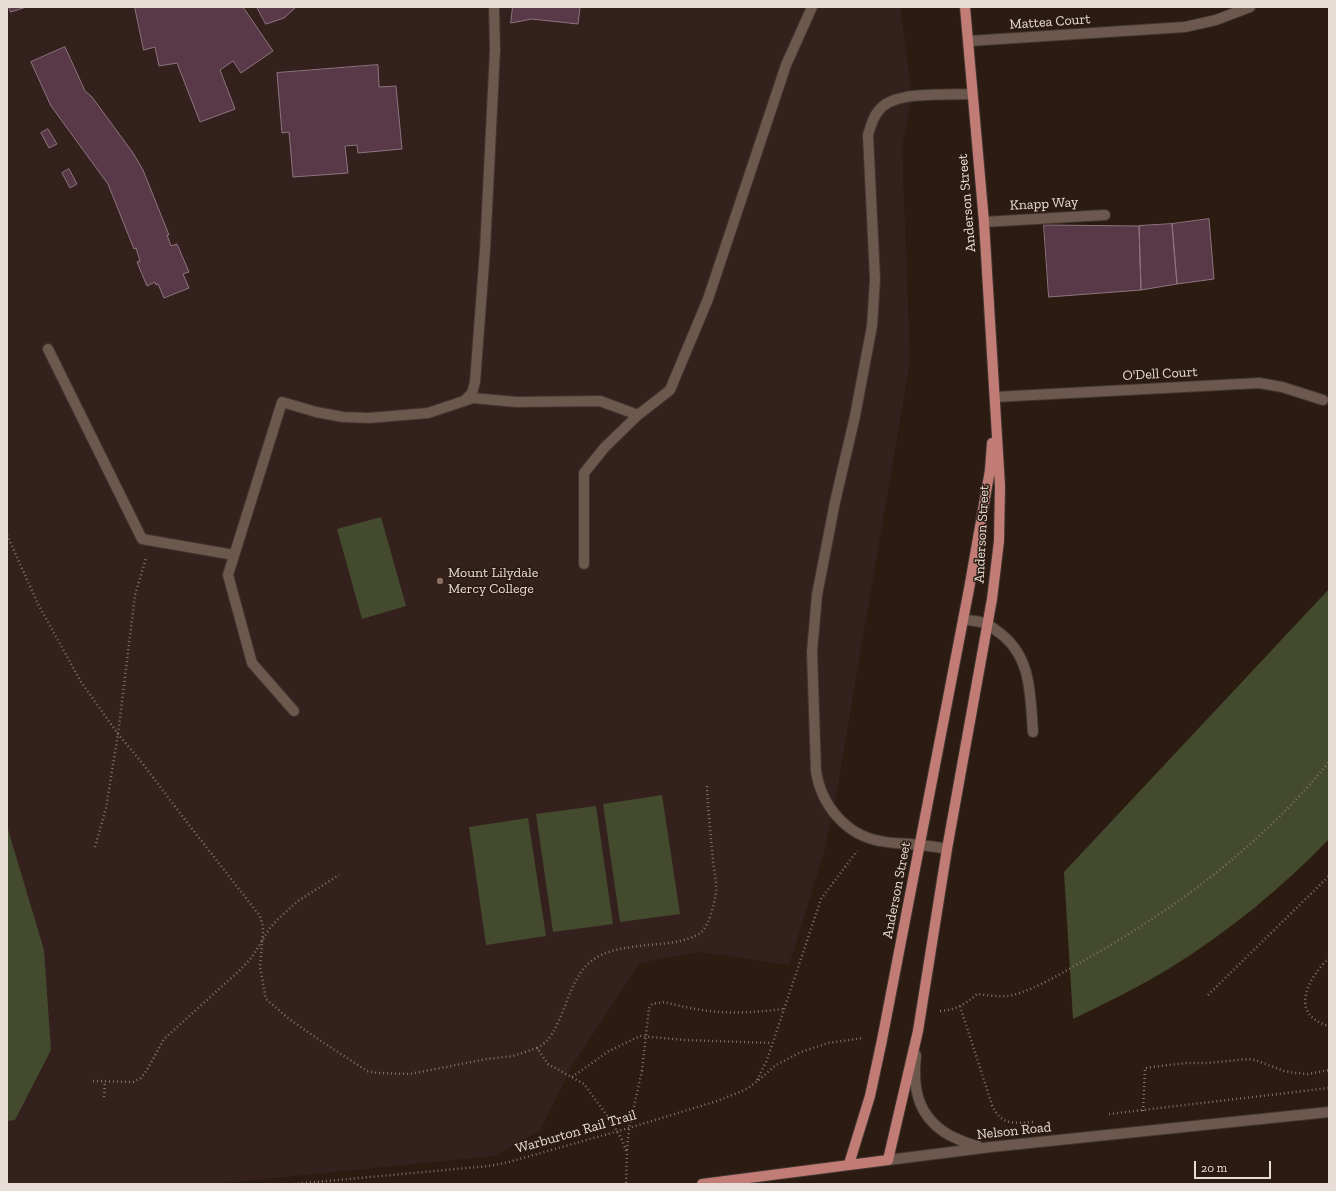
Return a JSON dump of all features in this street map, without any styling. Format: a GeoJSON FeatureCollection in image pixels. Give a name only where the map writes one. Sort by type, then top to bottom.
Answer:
{"type":"FeatureCollection","features":[{"type":"Feature","properties":{"kind":"main road","name":"Anderson Street"},"geometry":{"type":"LineString","coordinates":[[888,1160],[918,1031],[947,849],[997,564],[1000,509],[995,397],[984,222],[965,7]]}},
{"type":"Feature","properties":{"kind":"main road","name":"Anderson Street"},"geometry":{"type":"LineString","coordinates":[[849,1164],[870,1096],[882,1040],[963,620],[990,470],[995,397]]}},
{"type":"Feature","properties":{"kind":"main road","name":"Nelson Road"},"geometry":{"type":"LineString","coordinates":[[702,1184],[888,1160]]}},
{"type":"Feature","properties":{"kind":"street"},"geometry":{"type":"LineString","coordinates":[[465,400],[472,394],[475,382],[484,266],[494,58],[494,7]]}},
{"type":"Feature","properties":{"kind":"street"},"geometry":{"type":"LineString","coordinates":[[584,564],[584,473],[605,447],[638,415],[670,390],[708,299],[786,65],[812,7]]}},
{"type":"Feature","properties":{"kind":"street","name":"Mattea Court"},"geometry":{"type":"LineString","coordinates":[[969,41],[1185,27],[1216,20],[1250,7]]}},
{"type":"Feature","properties":{"kind":"street"},"geometry":{"type":"LineString","coordinates":[[947,849],[879,841],[867,837],[844,824],[826,802],[818,781],[815,744],[812,652],[817,595],[825,547],[855,416],[872,326],[875,279],[868,135],[873,120],[882,107],[896,99],[912,96],[972,94]]}},
{"type":"Feature","properties":{"kind":"street","name":"Knapp Way"},"geometry":{"type":"LineString","coordinates":[[984,222],[1105,215]]}},
{"type":"Feature","properties":{"kind":"street"},"geometry":{"type":"LineString","coordinates":[[48,349],[142,539],[234,555]]}},
{"type":"Feature","properties":{"kind":"street","name":"O'Dell Court"},"geometry":{"type":"LineString","coordinates":[[995,397],[1259,383],[1282,387],[1323,400]]}},
{"type":"Feature","properties":{"kind":"street"},"geometry":{"type":"LineString","coordinates":[[294,711],[252,663],[228,575],[282,402],[316,412],[343,417],[369,418],[428,414],[473,398],[543,403],[600,401],[638,415]]}},
{"type":"Feature","properties":{"kind":"street"},"geometry":{"type":"LineString","coordinates":[[963,620],[987,624],[1007,638],[1023,661],[1030,691],[1033,732]]}},
{"type":"Feature","properties":{"kind":"street"},"geometry":{"type":"LineString","coordinates":[[918,1031],[914,1073],[915,1086],[918,1097],[927,1116],[935,1124],[955,1138],[967,1144],[991,1147]]}},
{"type":"Feature","properties":{"kind":"street","name":"Nelson Road"},"geometry":{"type":"LineString","coordinates":[[888,1160],[991,1147],[1329,1112]]}},
{"type":"Feature","properties":{"kind":"path"},"geometry":{"type":"LineString","coordinates":[[7,535],[38,604],[81,682],[118,734],[143,764],[195,834],[260,916],[263,926],[260,966],[261,980],[266,999],[289,1019],[348,1060],[367,1071],[378,1073],[410,1074],[486,1059],[513,1056],[537,1048],[548,1041],[581,971],[596,957],[616,950],[663,944],[699,934],[706,926],[716,891],[707,786]]}},
{"type":"Feature","properties":{"kind":"path"},"geometry":{"type":"LineString","coordinates":[[95,847],[106,808],[118,734],[135,595],[151,540]]}},
{"type":"Feature","properties":{"kind":"path"},"geometry":{"type":"LineString","coordinates":[[1023,991],[1058,975],[1112,944],[1154,918],[1202,883],[1248,847],[1278,818],[1329,762]]}},
{"type":"Feature","properties":{"kind":"path"},"geometry":{"type":"LineString","coordinates":[[755,1084],[772,1043],[821,899],[867,837]]}},
{"type":"Feature","properties":{"kind":"path"},"geometry":{"type":"LineString","coordinates":[[93,1081],[133,1082],[141,1078],[164,1039],[240,970],[252,957],[270,928],[290,907],[339,875]]}},
{"type":"Feature","properties":{"kind":"path"},"geometry":{"type":"LineString","coordinates":[[1208,995],[1329,876]]}},
{"type":"Feature","properties":{"kind":"path"},"geometry":{"type":"LineString","coordinates":[[1329,958],[1318,969],[1308,984],[1305,1000],[1310,1015],[1317,1022],[1329,1026]]}},
{"type":"Feature","properties":{"kind":"path"},"geometry":{"type":"LineString","coordinates":[[626,1184],[629,1128],[642,1071],[649,1008],[652,1004],[658,1002],[731,1013],[751,1013],[783,1009]]}},
{"type":"Feature","properties":{"kind":"path"},"geometry":{"type":"LineString","coordinates":[[960,1006],[996,1115],[1003,1120],[1012,1122],[1039,1122]]}},
{"type":"Feature","properties":{"kind":"path"},"geometry":{"type":"LineString","coordinates":[[572,1077],[609,1052],[640,1036],[685,1040],[772,1043]]}},
{"type":"Feature","properties":{"kind":"path","name":"Warburton Rail Trail"},"geometry":{"type":"LineString","coordinates":[[294,1184],[489,1166],[509,1162],[717,1102],[745,1090],[755,1084],[776,1065],[801,1052],[828,1043],[846,1040]]}},
{"type":"Feature","properties":{"kind":"path"},"geometry":{"type":"LineString","coordinates":[[537,1048],[548,1064],[584,1084],[617,1131],[627,1153]]}},
{"type":"Feature","properties":{"kind":"path"},"geometry":{"type":"LineString","coordinates":[[1141,1132],[1145,1068],[1186,1063],[1208,1063],[1248,1059],[1255,1060],[1284,1071],[1296,1073],[1308,1074],[1329,1070]]}},
{"type":"Feature","properties":{"kind":"path"},"geometry":{"type":"LineString","coordinates":[[104,1081],[104,1097]]}},
{"type":"Feature","properties":{"kind":"path"},"geometry":{"type":"LineString","coordinates":[[1105,1115],[1329,1088]]}},
{"type":"Feature","properties":{"kind":"shaded area","name":"Mount Lilydale Mercy College"},"geometry":{"type":"Polygon","coordinates":[[[7,7],[900,7],[912,96],[902,147],[910,361],[835,802],[824,852],[789,965],[700,952],[640,963],[572,1066],[540,1131],[494,1156],[215,1184],[7,1184],[7,7]]]}},
{"type":"Feature","properties":{"kind":"green space"},"geometry":{"type":"Polygon","coordinates":[[[381,517],[406,606],[362,619],[337,529],[381,517]]]}},
{"type":"Feature","properties":{"kind":"green space"},"geometry":{"type":"Polygon","coordinates":[[[1329,589],[1329,839],[1273,892],[1213,940],[1158,975],[1122,995],[1073,1019],[1064,872],[1329,589]]]}},
{"type":"Feature","properties":{"kind":"green space"},"geometry":{"type":"Polygon","coordinates":[[[662,795],[680,914],[620,922],[603,804],[662,795]]]}},
{"type":"Feature","properties":{"kind":"green space"},"geometry":{"type":"Polygon","coordinates":[[[596,806],[613,924],[553,932],[536,814],[596,806]]]}},
{"type":"Feature","properties":{"kind":"green space"},"geometry":{"type":"Polygon","coordinates":[[[528,818],[546,936],[486,945],[469,827],[528,818]]]}},
{"type":"Feature","properties":{"kind":"green space"},"geometry":{"type":"Polygon","coordinates":[[[7,826],[44,950],[51,1050],[15,1120],[7,1121],[7,826]]]}},
{"type":"Feature","properties":{"kind":"building"},"geometry":{"type":"Polygon","coordinates":[[[9,7],[26,7],[11,12],[9,7]]]}},
{"type":"Feature","properties":{"kind":"building"},"geometry":{"type":"Polygon","coordinates":[[[135,7],[243,7],[273,51],[241,73],[233,61],[220,70],[235,109],[200,122],[177,63],[159,66],[155,47],[144,50],[135,7]]]}},
{"type":"Feature","properties":{"kind":"building"},"geometry":{"type":"Polygon","coordinates":[[[257,7],[296,7],[284,18],[266,24],[257,7]]]}},
{"type":"Feature","properties":{"kind":"building"},"geometry":{"type":"Polygon","coordinates":[[[513,7],[580,7],[578,24],[532,19],[511,23],[513,7]]]}},
{"type":"Feature","properties":{"kind":"building"},"geometry":{"type":"Polygon","coordinates":[[[65,47],[85,91],[92,97],[133,153],[143,170],[169,235],[167,235],[171,246],[177,244],[189,272],[183,274],[189,288],[164,298],[158,284],[156,285],[155,282],[147,286],[137,262],[140,261],[136,248],[134,249],[108,184],[51,106],[31,62],[65,47]]]}},
{"type":"Feature","properties":{"kind":"building"},"geometry":{"type":"Polygon","coordinates":[[[378,65],[379,87],[396,86],[402,149],[358,153],[357,145],[345,146],[348,173],[293,177],[289,132],[282,133],[277,73],[378,65]]]}},
{"type":"Feature","properties":{"kind":"building"},"geometry":{"type":"Polygon","coordinates":[[[48,129],[57,144],[49,148],[41,133],[48,129]]]}},
{"type":"Feature","properties":{"kind":"building"},"geometry":{"type":"Polygon","coordinates":[[[69,169],[77,184],[70,188],[62,173],[69,169]]]}},
{"type":"Feature","properties":{"kind":"building"},"geometry":{"type":"Polygon","coordinates":[[[1209,219],[1214,279],[1177,284],[1172,224],[1209,219]]]}},
{"type":"Feature","properties":{"kind":"building"},"geometry":{"type":"Polygon","coordinates":[[[1172,224],[1177,284],[1141,290],[1139,226],[1172,224]]]}},
{"type":"Feature","properties":{"kind":"building"},"geometry":{"type":"Polygon","coordinates":[[[1044,225],[1139,226],[1141,290],[1049,297],[1044,225]]]}},
{"type":"Feature","properties":{"kind":"place","name":"Mount Lilydale Mercy College"},"geometry":{"type":"Point","coordinates":[440,581]}}]}
